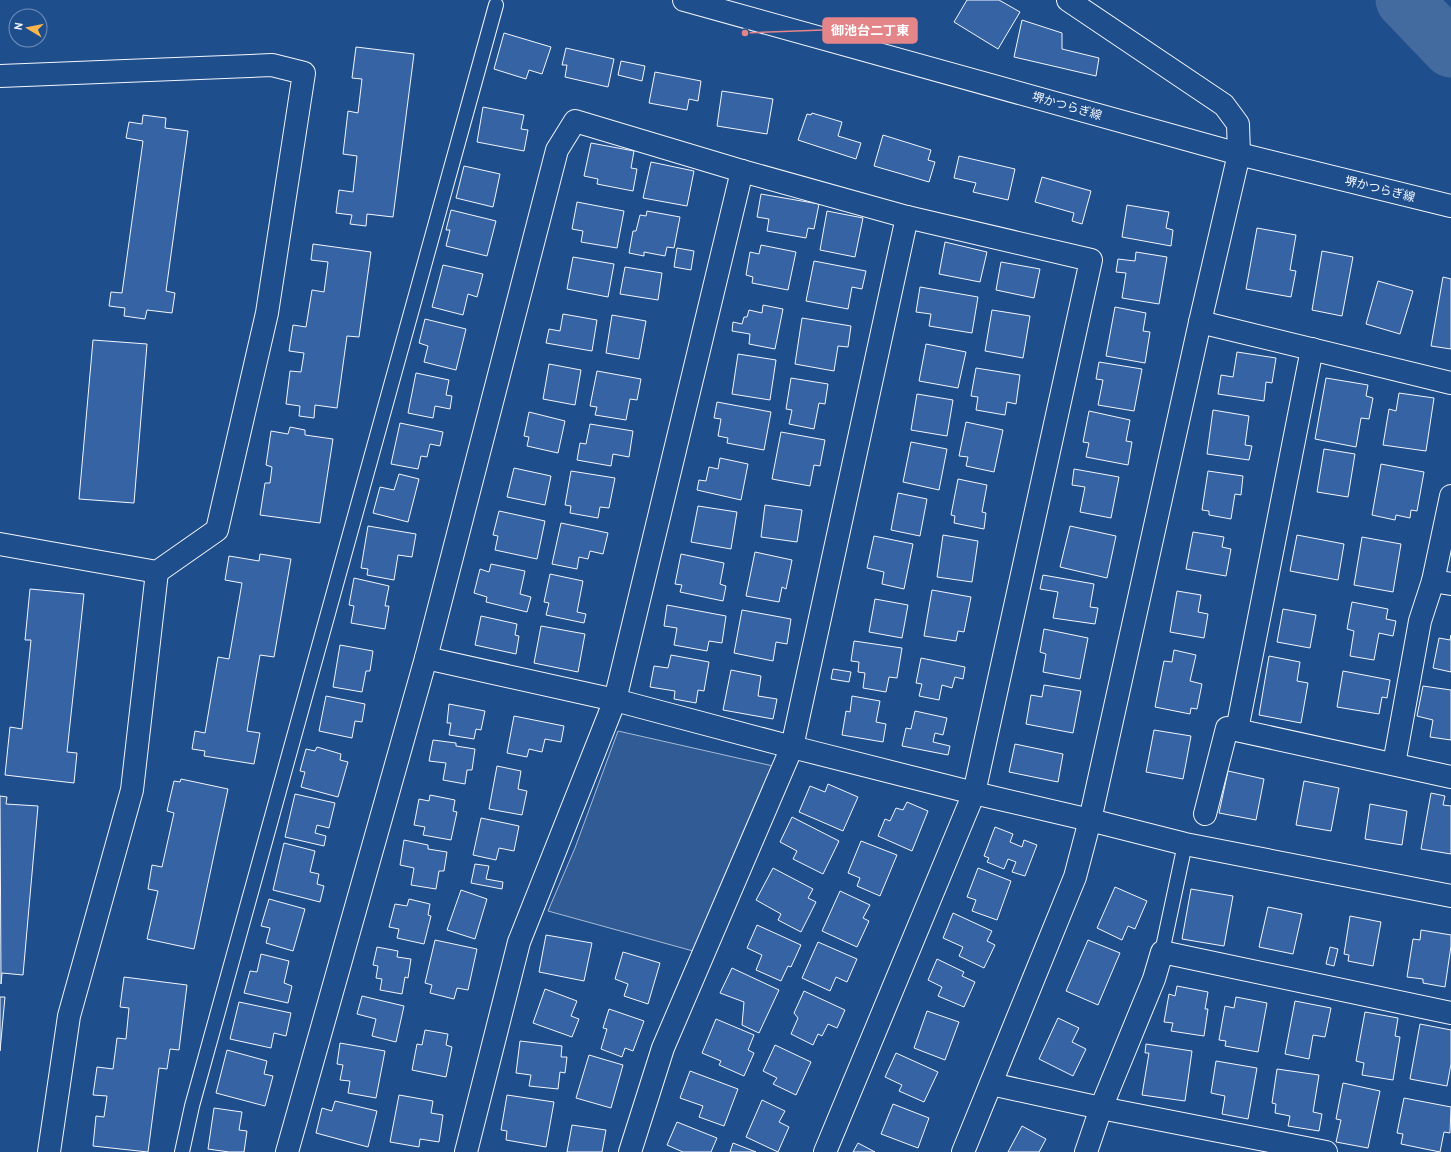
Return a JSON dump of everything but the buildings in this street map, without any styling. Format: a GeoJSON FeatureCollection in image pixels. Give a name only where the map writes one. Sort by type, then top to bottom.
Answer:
{"type":"FeatureCollection","features":[{"type":"Feature","properties":{"kind":"street","name":"堺かつらぎ線"},"geometry":{"type":"LineString","coordinates":[[684,0],[1239,154],[1451,206]]}},
{"type":"Feature","properties":{"kind":"street"},"geometry":{"type":"LineString","coordinates":[[963,1152],[1075,877],[1090,820],[1200,322],[1239,154],[1238,124],[1224,105],[1068,0]]}},
{"type":"Feature","properties":{"kind":"street"},"geometry":{"type":"LineString","coordinates":[[0,76],[272,65],[304,73],[267,313],[217,530],[157,572],[0,544]]}},
{"type":"Feature","properties":{"kind":"street"},"geometry":{"type":"LineString","coordinates":[[287,1152],[426,658],[557,150],[575,121],[742,171],[908,217],[1091,260],[974,793],[825,1152]]}},
{"type":"Feature","properties":{"kind":"street"},"geometry":{"type":"LineString","coordinates":[[466,1152],[519,942],[614,700],[742,171]]}},
{"type":"Feature","properties":{"kind":"street"},"geometry":{"type":"LineString","coordinates":[[630,1152],[663,1048],[792,748],[908,217]]}},
{"type":"Feature","properties":{"kind":"street"},"geometry":{"type":"LineString","coordinates":[[1200,322],[1451,383]]}},
{"type":"Feature","properties":{"kind":"street"},"geometry":{"type":"LineString","coordinates":[[1237,730],[1312,349]]}},
{"type":"Feature","properties":{"kind":"street"},"geometry":{"type":"LineString","coordinates":[[1394,764],[1420,621],[1442,583],[1451,496]]}},
{"type":"Feature","properties":{"kind":"street"},"geometry":{"type":"LineString","coordinates":[[49,1152],[69,1016],[132,790],[157,572]]}},
{"type":"Feature","properties":{"kind":"street"},"geometry":{"type":"LineString","coordinates":[[426,658],[614,700],[792,748],[1185,844],[1451,896]]}},
{"type":"Feature","properties":{"kind":"street"},"geometry":{"type":"LineString","coordinates":[[1205,814],[1227,728],[1451,777]]}},
{"type":"Feature","properties":{"kind":"street"},"geometry":{"type":"LineString","coordinates":[[1086,1152],[1154,978],[1162,952],[1451,1013]]}},
{"type":"Feature","properties":{"kind":"street"},"geometry":{"type":"LineString","coordinates":[[991,1084],[1102,1108],[1326,1152]]}},
{"type":"Feature","properties":{"kind":"lane"},"geometry":{"type":"LineString","coordinates":[[182,1152],[197,1090],[496,5]]}},
{"type":"Feature","properties":{"kind":"lane"},"geometry":{"type":"LineString","coordinates":[[1162,952],[1185,844]]}},
{"type":"Feature","properties":{"kind":"shaded area"},"geometry":{"type":"Polygon","coordinates":[[[618,731],[773,766],[693,951],[548,911],[575,848],[618,731]]]}},
{"type":"Feature","properties":{"kind":"waterway"},"geometry":{"type":"LineString","coordinates":[[1404,0],[1451,49]]}},
{"type":"Feature","properties":{"kind":"place","name":"御池台二丁東"},"geometry":{"type":"Point","coordinates":[745,33]}}]}
